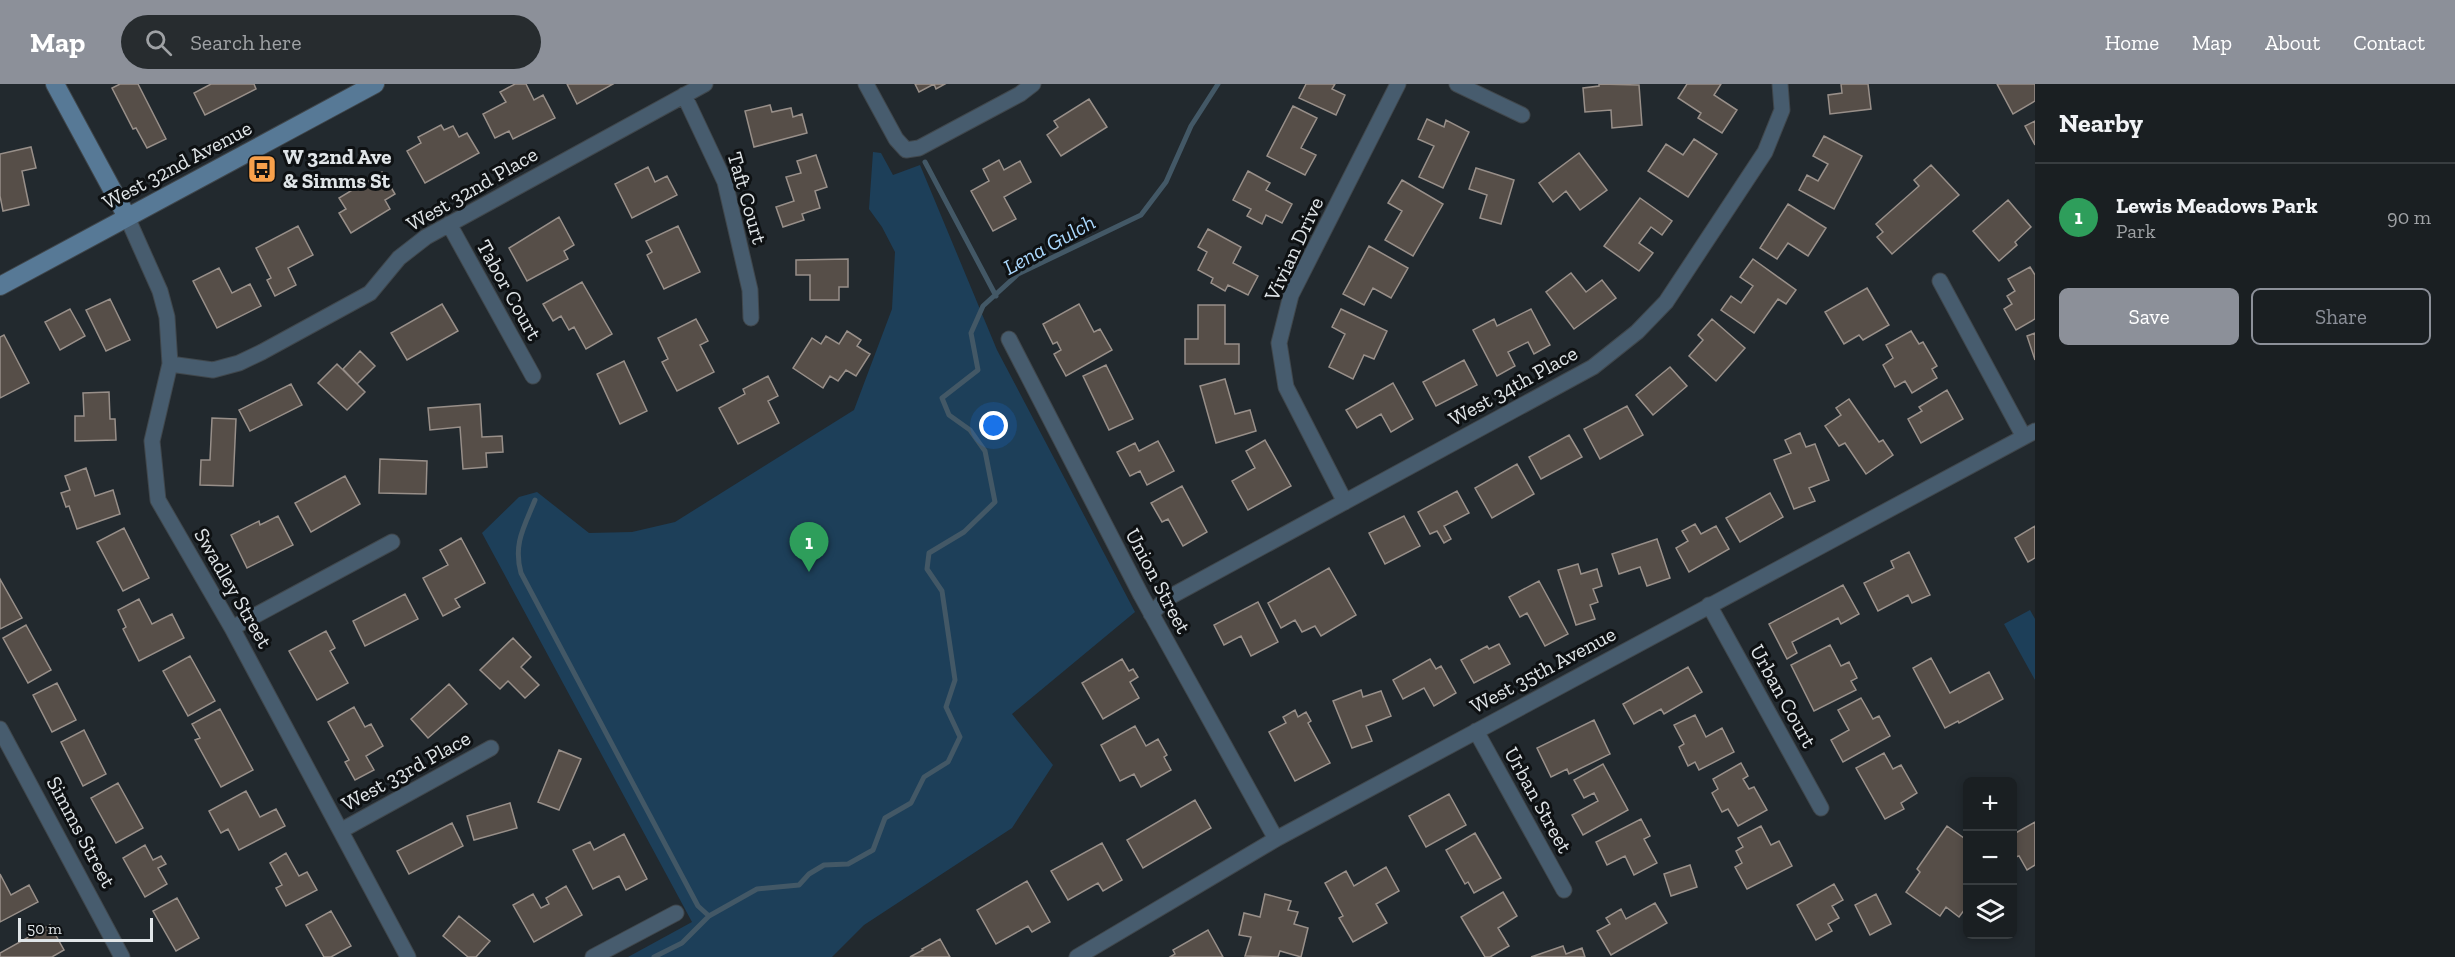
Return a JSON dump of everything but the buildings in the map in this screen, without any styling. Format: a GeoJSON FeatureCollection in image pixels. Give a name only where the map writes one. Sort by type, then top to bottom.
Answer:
{"type":"FeatureCollection","features":[{"type":"Feature","properties":{"kind":"street"},"geometry":{"type":"LineString","coordinates":[[55,84],[127,217]]}},
{"type":"Feature","properties":{"kind":"street","name":"West 32nd Avenue"},"geometry":{"type":"LineString","coordinates":[[0,286],[375,84]]}},
{"type":"Feature","properties":{"kind":"street","name":"West 32nd Place"},"geometry":{"type":"LineString","coordinates":[[170,364],[213,370],[239,363],[262,352],[370,293],[399,258],[426,237],[705,84]]}},
{"type":"Feature","properties":{"kind":"street"},"geometry":{"type":"LineString","coordinates":[[866,84],[896,139],[906,150],[925,145],[1020,94],[1033,84]]}},
{"type":"Feature","properties":{"kind":"street","name":"Vivian Drive"},"geometry":{"type":"LineString","coordinates":[[1346,502],[1286,387],[1279,343],[1292,294],[1398,84]]}},
{"type":"Feature","properties":{"kind":"street"},"geometry":{"type":"LineString","coordinates":[[1457,84],[1522,115]]}},
{"type":"Feature","properties":{"kind":"street","name":"West 34th Place"},"geometry":{"type":"LineString","coordinates":[[1151,614],[1166,599],[1593,367],[1637,332],[1666,302],[1765,152],[1782,110],[1780,84]]}},
{"type":"Feature","properties":{"kind":"street","name":"Taft Court"},"geometry":{"type":"LineString","coordinates":[[684,95],[725,182],[750,290],[751,318]]}},
{"type":"Feature","properties":{"kind":"street","name":"Swadley Street"},"geometry":{"type":"LineString","coordinates":[[127,217],[160,291],[167,317],[170,364],[152,441],[158,500],[232,628],[408,957]]}},
{"type":"Feature","properties":{"kind":"street","name":"Tabor Court"},"geometry":{"type":"LineString","coordinates":[[448,224],[532,376]]}},
{"type":"Feature","properties":{"kind":"street"},"geometry":{"type":"LineString","coordinates":[[1940,281],[2029,434]]}},
{"type":"Feature","properties":{"kind":"street","name":"Union Street"},"geometry":{"type":"LineString","coordinates":[[1009,339],[1151,614],[1276,839]]}},
{"type":"Feature","properties":{"kind":"street","name":"West 35th Avenue"},"geometry":{"type":"LineString","coordinates":[[1077,957],[1276,839],[2029,434]]}},
{"type":"Feature","properties":{"kind":"street"},"geometry":{"type":"LineString","coordinates":[[232,628],[392,542]]}},
{"type":"Feature","properties":{"kind":"street","name":"Urban Court"},"geometry":{"type":"LineString","coordinates":[[1709,605],[1821,808]]}},
{"type":"Feature","properties":{"kind":"street","name":"Simms Street"},"geometry":{"type":"LineString","coordinates":[[0,729],[122,957]]}},
{"type":"Feature","properties":{"kind":"street","name":"Urban Street"},"geometry":{"type":"LineString","coordinates":[[1476,731],[1564,890]]}},
{"type":"Feature","properties":{"kind":"street","name":"West 33rd Place"},"geometry":{"type":"LineString","coordinates":[[342,830],[491,748]]}},
{"type":"Feature","properties":{"kind":"street"},"geometry":{"type":"LineString","coordinates":[[593,957],[676,913]]}},
{"type":"Feature","properties":{"kind":"shaded area"},"geometry":{"type":"Polygon","coordinates":[[[873,152],[881,153],[893,175],[920,165],[997,350],[1135,612],[1012,714],[1053,765],[1012,828],[864,925],[832,957],[628,957],[692,922],[482,533],[519,497],[537,492],[589,533],[632,532],[675,522],[854,410],[892,309],[895,252],[882,227],[869,209],[873,152]]]}},
{"type":"Feature","properties":{"kind":"shaded area"},"geometry":{"type":"Polygon","coordinates":[[[2030,610],[2035,619],[2035,680],[2004,624],[2030,610]]]}},
{"type":"Feature","properties":{"kind":"waterway","name":"Lena Gulch"},"geometry":{"type":"LineString","coordinates":[[654,957],[682,943],[709,916],[757,889],[799,885],[809,874],[824,865],[848,864],[873,850],[885,818],[911,803],[924,777],[948,762],[960,737],[946,707],[955,680],[942,591],[927,569],[929,553],[964,532],[995,502],[985,451],[970,430],[949,415],[942,398],[978,370],[971,333],[983,306],[1018,274],[1141,215],[1166,182],[1191,126],[1218,84]]}},
{"type":"Feature","properties":{"kind":"waterway"},"geometry":{"type":"LineString","coordinates":[[925,162],[996,296]]}},
{"type":"Feature","properties":{"kind":"waterway"},"geometry":{"type":"LineString","coordinates":[[535,500],[519,544],[521,573],[698,906],[709,916]]}},
{"type":"Feature","properties":{"kind":"place","name":"W 32nd Ave & Simms St"},"geometry":{"type":"Point","coordinates":[262,169]}},
{"type":"Feature","properties":{"kind":"place","name":"Lewis Meadows Park"},"geometry":{"type":"Point","coordinates":[809,572]}}]}
